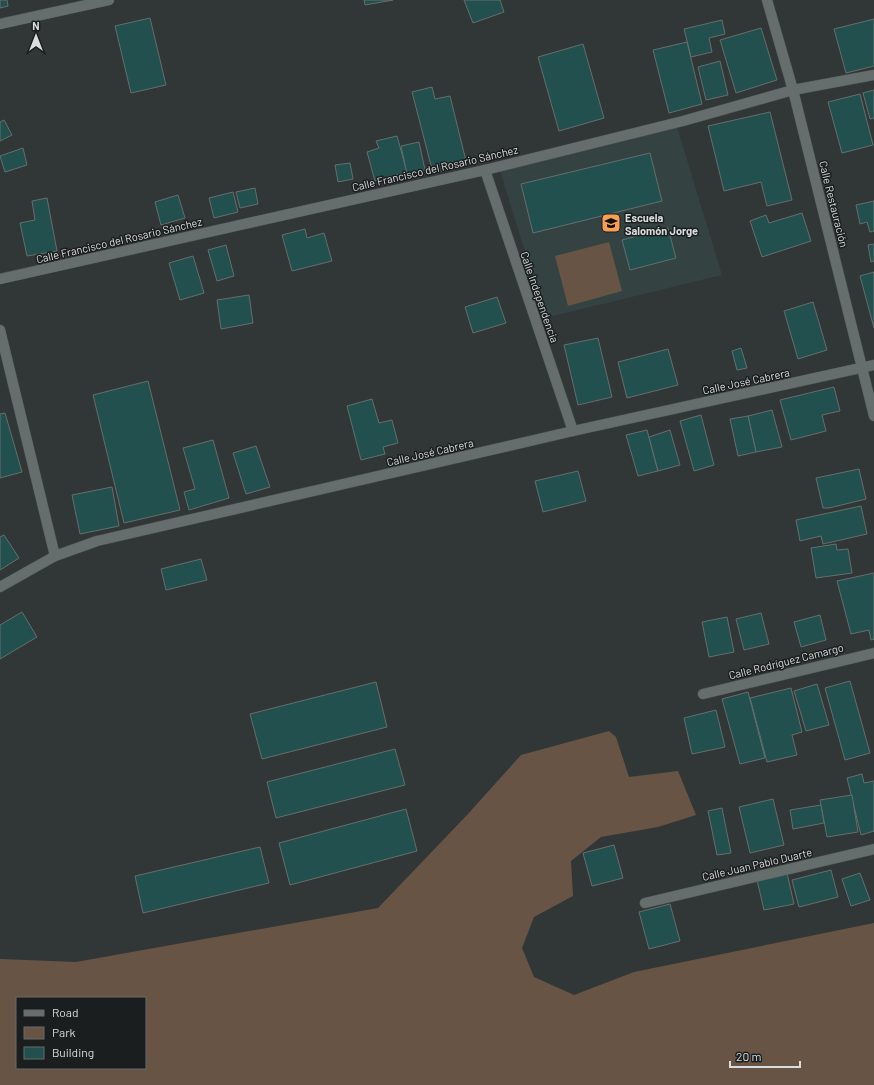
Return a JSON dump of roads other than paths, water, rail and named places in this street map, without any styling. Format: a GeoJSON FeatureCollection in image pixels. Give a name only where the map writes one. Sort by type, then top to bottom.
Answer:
{"type":"FeatureCollection","features":[{"type":"Feature","properties":{"kind":"street"},"geometry":{"type":"LineString","coordinates":[[0,24],[109,0]]}},
{"type":"Feature","properties":{"kind":"street","name":"Calle Restauración"},"geometry":{"type":"LineString","coordinates":[[767,0],[793,90],[874,416]]}},
{"type":"Feature","properties":{"kind":"street","name":"Calle Francisco del Rosario Sánchez"},"geometry":{"type":"LineString","coordinates":[[0,279],[485,170],[683,121],[793,90],[874,75]]}},
{"type":"Feature","properties":{"kind":"street","name":"Calle Independencia"},"geometry":{"type":"LineString","coordinates":[[485,170],[573,431]]}},
{"type":"Feature","properties":{"kind":"street"},"geometry":{"type":"LineString","coordinates":[[0,330],[55,556]]}},
{"type":"Feature","properties":{"kind":"street","name":"Calle José Cabrera"},"geometry":{"type":"LineString","coordinates":[[0,587],[55,556],[96,541],[573,431],[874,365]]}},
{"type":"Feature","properties":{"kind":"street","name":"Calle Rodríguez Camargo"},"geometry":{"type":"LineString","coordinates":[[703,694],[874,653]]}},
{"type":"Feature","properties":{"kind":"street","name":"Calle Juan Pablo Duarte"},"geometry":{"type":"LineString","coordinates":[[644,903],[874,849]]}},
{"type":"Feature","properties":{"kind":"place","name":"Escuela Salomón Jorge"},"geometry":{"type":"Point","coordinates":[611,223]}}]}
